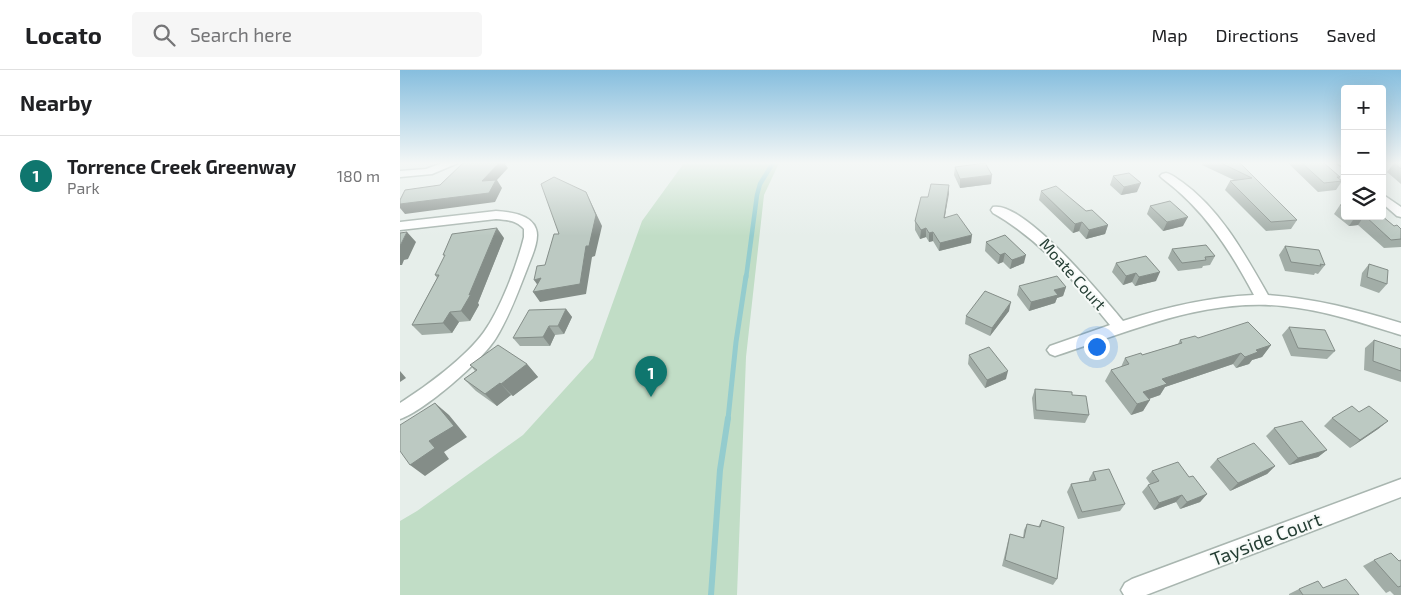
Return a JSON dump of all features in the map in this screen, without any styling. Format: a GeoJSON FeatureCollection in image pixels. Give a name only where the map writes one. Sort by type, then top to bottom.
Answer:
{"type":"FeatureCollection","features":[{"type":"Feature","properties":{"kind":"street"},"geometry":{"type":"LineString","coordinates":[[1182,188],[1208,211],[1227,236],[1264,300]]}},
{"type":"Feature","properties":{"kind":"street"},"geometry":{"type":"LineString","coordinates":[[1386,200],[1401,213]]}},
{"type":"Feature","properties":{"kind":"street","name":"Moate Court"},"geometry":{"type":"LineString","coordinates":[[997,210],[1038,235],[1051,247],[1120,327]]}},
{"type":"Feature","properties":{"kind":"street"},"geometry":{"type":"LineString","coordinates":[[400,226],[503,216],[522,221],[530,228],[531,237],[528,250],[502,313],[489,335],[468,358],[437,386],[400,412]]}},
{"type":"Feature","properties":{"kind":"street"},"geometry":{"type":"LineString","coordinates":[[1055,350],[1120,327],[1196,306],[1264,300],[1289,302],[1354,314],[1401,329]]}},
{"type":"Feature","properties":{"kind":"street","name":"Tayside Court"},"geometry":{"type":"LineString","coordinates":[[1132,590],[1401,488]]}},
{"type":"Feature","properties":{"kind":"green space"},"geometry":{"type":"Polygon","coordinates":[[[666,188],[768,188],[764,195],[746,357],[737,595],[400,595],[400,521],[417,511],[523,435],[593,358],[642,221],[666,188]]]}},
{"type":"Feature","properties":{"kind":"building"},"geometry":{"type":"Polygon","coordinates":[[[422,188],[492,188],[489,193],[400,204],[405,190],[422,188]]]}},
{"type":"Feature","properties":{"kind":"building"},"geometry":{"type":"Polygon","coordinates":[[[542,188],[576,188],[586,192],[596,215],[589,246],[586,246],[580,284],[533,292],[541,278],[534,280],[537,266],[545,265],[554,234],[559,234],[542,188]]]}},
{"type":"Feature","properties":{"kind":"building"},"geometry":{"type":"Polygon","coordinates":[[[930,188],[949,188],[944,218],[957,214],[972,235],[940,243],[933,232],[929,233],[926,228],[921,230],[915,221],[921,197],[928,197],[930,188]]]}},
{"type":"Feature","properties":{"kind":"building"},"geometry":{"type":"Polygon","coordinates":[[[1058,188],[1086,211],[1092,210],[1108,225],[1089,230],[1082,222],[1075,224],[1041,191],[1058,188]]]}},
{"type":"Feature","properties":{"kind":"building"},"geometry":{"type":"Polygon","coordinates":[[[1236,188],[1264,188],[1297,220],[1271,222],[1236,188]]]}},
{"type":"Feature","properties":{"kind":"building"},"geometry":{"type":"Polygon","coordinates":[[[1170,201],[1188,217],[1167,222],[1150,206],[1170,201]]]}},
{"type":"Feature","properties":{"kind":"building"},"geometry":{"type":"Polygon","coordinates":[[[1386,219],[1394,226],[1397,225],[1401,229],[1401,239],[1391,240],[1369,220],[1386,219]]]}},
{"type":"Feature","properties":{"kind":"building"},"geometry":{"type":"Polygon","coordinates":[[[497,228],[469,295],[471,294],[461,311],[450,312],[443,323],[412,325],[439,275],[435,275],[445,255],[443,255],[452,234],[497,228]]]}},
{"type":"Feature","properties":{"kind":"building"},"geometry":{"type":"Polygon","coordinates":[[[407,232],[400,246],[400,233],[407,232]]]}},
{"type":"Feature","properties":{"kind":"building"},"geometry":{"type":"Polygon","coordinates":[[[1005,235],[1026,255],[1012,260],[1005,253],[1000,255],[986,242],[1005,235]]]}},
{"type":"Feature","properties":{"kind":"building"},"geometry":{"type":"Polygon","coordinates":[[[1206,245],[1215,256],[1205,257],[1206,260],[1182,263],[1172,249],[1206,245]]]}},
{"type":"Feature","properties":{"kind":"building"},"geometry":{"type":"Polygon","coordinates":[[[1285,246],[1319,250],[1325,265],[1291,262],[1285,246]]]}},
{"type":"Feature","properties":{"kind":"building"},"geometry":{"type":"Polygon","coordinates":[[[1146,256],[1160,272],[1139,277],[1136,273],[1126,276],[1116,263],[1146,256]]]}},
{"type":"Feature","properties":{"kind":"building"},"geometry":{"type":"Polygon","coordinates":[[[1369,264],[1388,270],[1387,284],[1367,277],[1369,264]]]}},
{"type":"Feature","properties":{"kind":"building"},"geometry":{"type":"Polygon","coordinates":[[[1057,276],[1066,287],[1054,290],[1058,295],[1031,302],[1019,286],[1057,276]]]}},
{"type":"Feature","properties":{"kind":"building"},"geometry":{"type":"Polygon","coordinates":[[[985,291],[1011,302],[992,328],[966,316],[985,291]]]}},
{"type":"Feature","properties":{"kind":"building"},"geometry":{"type":"Polygon","coordinates":[[[566,309],[558,326],[549,326],[543,337],[513,338],[529,310],[566,309]]]}},
{"type":"Feature","properties":{"kind":"building"},"geometry":{"type":"Polygon","coordinates":[[[1248,322],[1271,345],[1256,350],[1258,352],[1245,357],[1241,353],[1162,379],[1167,384],[1143,392],[1150,400],[1137,404],[1111,370],[1129,364],[1125,358],[1141,353],[1142,355],[1182,343],[1180,340],[1195,336],[1198,338],[1248,322]]]}},
{"type":"Feature","properties":{"kind":"building"},"geometry":{"type":"Polygon","coordinates":[[[1289,327],[1325,330],[1335,351],[1298,348],[1289,327]]]}},
{"type":"Feature","properties":{"kind":"building"},"geometry":{"type":"Polygon","coordinates":[[[1374,340],[1401,349],[1401,371],[1373,361],[1374,340]]]}},
{"type":"Feature","properties":{"kind":"building"},"geometry":{"type":"Polygon","coordinates":[[[498,345],[527,364],[485,394],[464,379],[477,370],[470,365],[498,345]]]}},
{"type":"Feature","properties":{"kind":"building"},"geometry":{"type":"Polygon","coordinates":[[[989,347],[1008,371],[987,380],[969,355],[989,347]]]}},
{"type":"Feature","properties":{"kind":"building"},"geometry":{"type":"Polygon","coordinates":[[[1035,389],[1072,392],[1072,395],[1086,396],[1089,415],[1036,410],[1035,389]]]}},
{"type":"Feature","properties":{"kind":"building"},"geometry":{"type":"Polygon","coordinates":[[[435,403],[454,426],[429,441],[435,448],[410,465],[400,451],[400,425],[435,403]]]}},
{"type":"Feature","properties":{"kind":"building"},"geometry":{"type":"Polygon","coordinates":[[[1352,406],[1359,412],[1369,406],[1388,421],[1360,440],[1332,418],[1352,406]]]}},
{"type":"Feature","properties":{"kind":"building"},"geometry":{"type":"Polygon","coordinates":[[[1302,421],[1327,450],[1298,458],[1274,428],[1302,421]]]}},
{"type":"Feature","properties":{"kind":"building"},"geometry":{"type":"Polygon","coordinates":[[[1254,443],[1275,466],[1238,483],[1217,459],[1254,443]]]}},
{"type":"Feature","properties":{"kind":"building"},"geometry":{"type":"Polygon","coordinates":[[[1178,462],[1189,477],[1193,476],[1207,494],[1187,502],[1182,495],[1159,503],[1148,485],[1159,481],[1152,471],[1178,462]]]}},
{"type":"Feature","properties":{"kind":"building"},"geometry":{"type":"Polygon","coordinates":[[[1109,469],[1125,504],[1082,512],[1071,484],[1096,480],[1093,472],[1109,469]]]}},
{"type":"Feature","properties":{"kind":"building"},"geometry":{"type":"Polygon","coordinates":[[[1042,520],[1064,527],[1057,579],[1005,560],[1010,534],[1024,538],[1027,524],[1040,527],[1042,520]]]}},
{"type":"Feature","properties":{"kind":"building"},"geometry":{"type":"Polygon","coordinates":[[[1391,553],[1399,561],[1401,560],[1401,586],[1398,587],[1374,560],[1391,553]]]}},
{"type":"Feature","properties":{"kind":"building"},"geometry":{"type":"Polygon","coordinates":[[[1346,579],[1359,595],[1303,595],[1299,589],[1318,581],[1323,588],[1346,579]]]}},
{"type":"Feature","properties":{"kind":"waterway"},"geometry":{"type":"LineString","coordinates":[[746,278],[759,188]]}},
{"type":"Feature","properties":{"kind":"waterway"},"geometry":{"type":"LineString","coordinates":[[728,419],[736,342],[746,276]]}},
{"type":"Feature","properties":{"kind":"waterway"},"geometry":{"type":"LineString","coordinates":[[711,595],[720,470],[728,418]]}},
{"type":"Feature","properties":{"kind":"place","name":"Torrence Creek Greenway"},"geometry":{"type":"Point","coordinates":[651,397]}}]}
